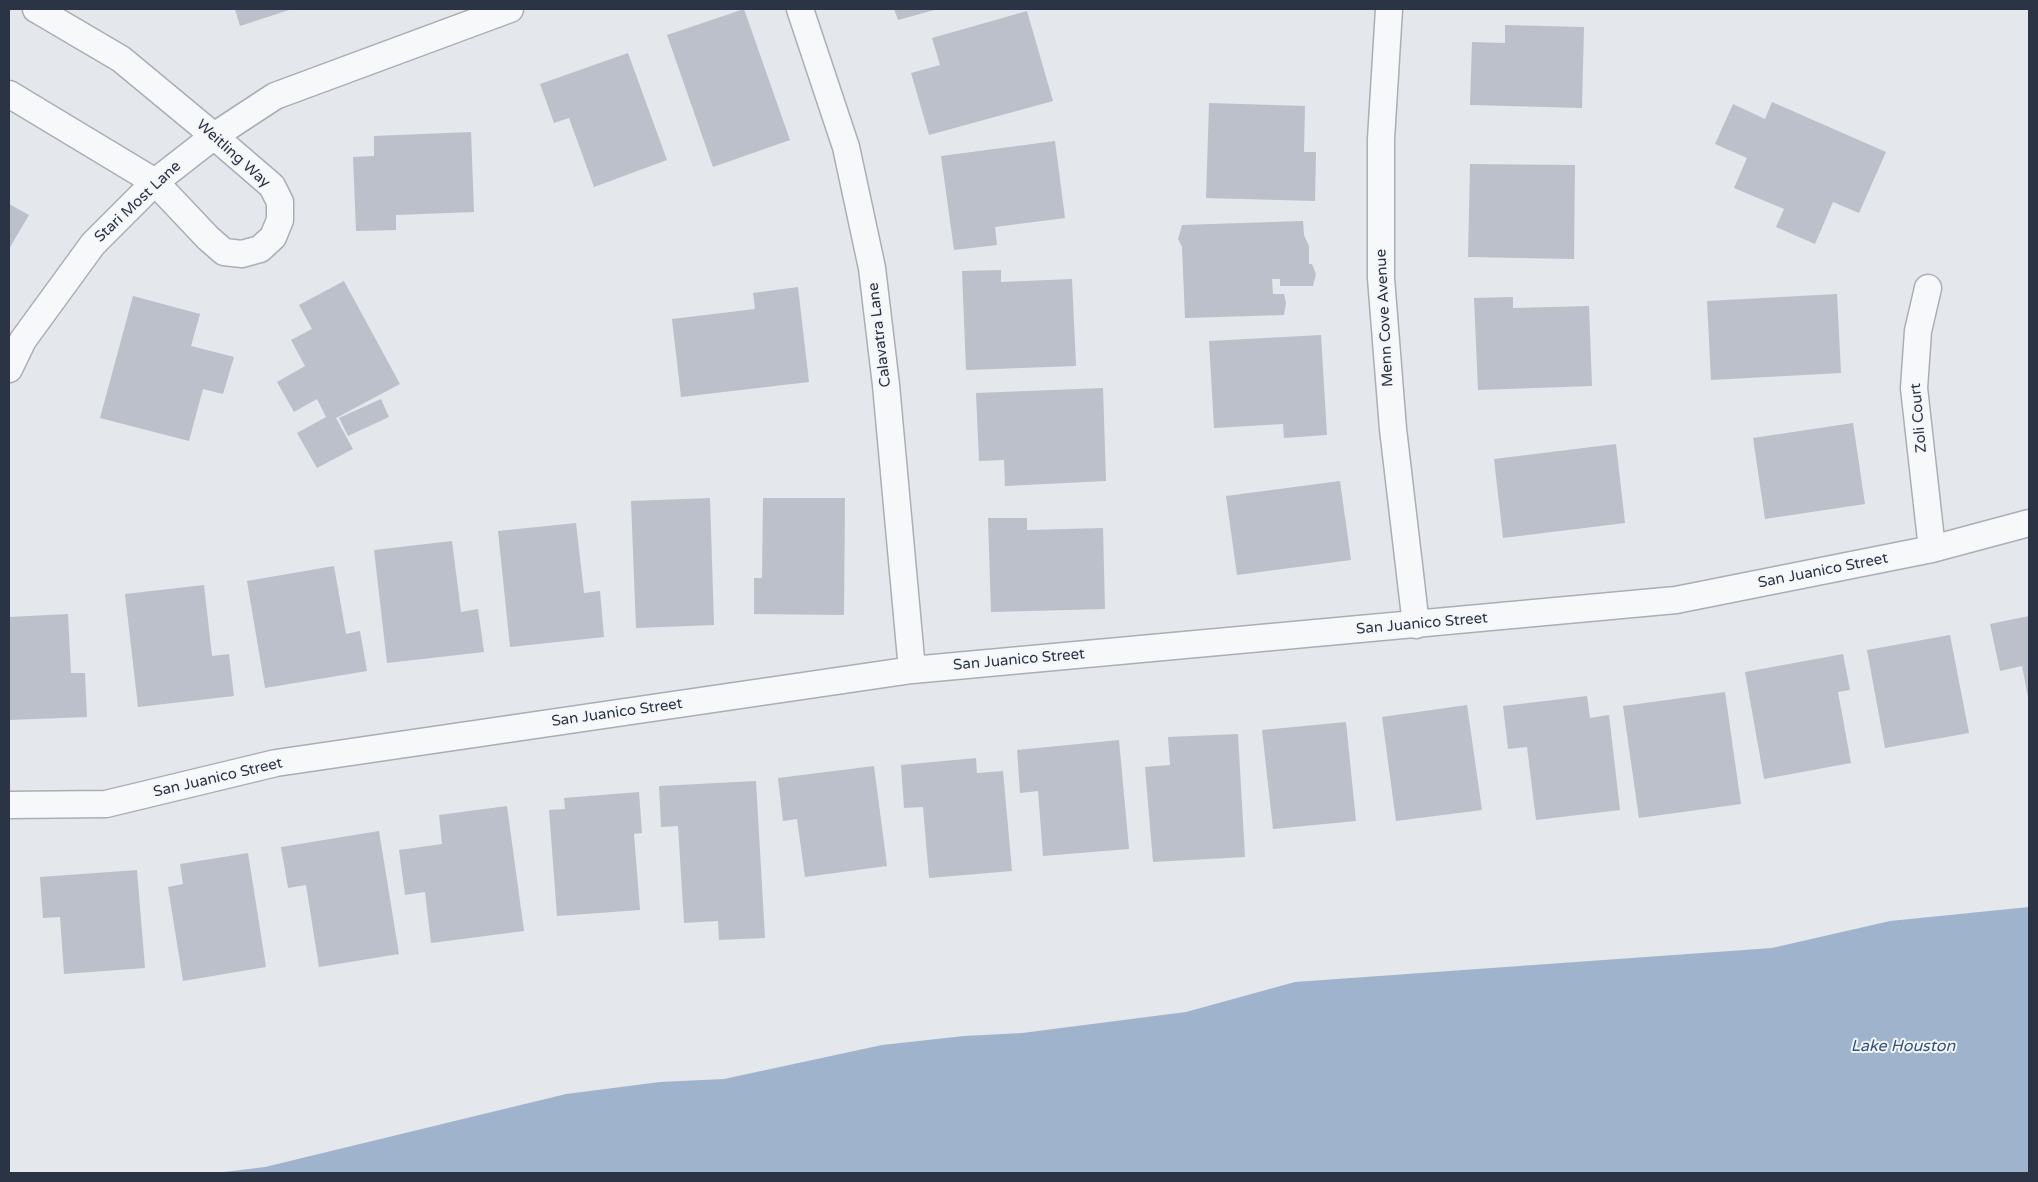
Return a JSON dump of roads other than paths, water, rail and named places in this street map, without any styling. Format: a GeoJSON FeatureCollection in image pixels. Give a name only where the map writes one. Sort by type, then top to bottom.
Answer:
{"type":"FeatureCollection","features":[{"type":"Feature","properties":{"kind":"street","name":"Weitling Way"},"geometry":{"type":"LineString","coordinates":[[9,94],[155,182],[208,238],[224,252],[242,254],[260,249],[273,237],[280,220],[280,202],[272,186],[121,59],[36,9]]}},
{"type":"Feature","properties":{"kind":"street","name":"Stari Most Lane"},"geometry":{"type":"LineString","coordinates":[[9,369],[23,340],[93,244],[155,182],[214,136],[275,96],[510,9]]}},
{"type":"Feature","properties":{"kind":"street","name":"Calavatra Lane"},"geometry":{"type":"LineString","coordinates":[[800,9],[846,147],[872,268],[886,385],[912,670]]}},
{"type":"Feature","properties":{"kind":"street","name":"Menn Cove Avenue"},"geometry":{"type":"LineString","coordinates":[[1389,9],[1380,139],[1380,278],[1393,429],[1416,625]]}},
{"type":"Feature","properties":{"kind":"street","name":"Zoli Court"},"geometry":{"type":"LineString","coordinates":[[1928,288],[1918,332],[1914,388],[1932,548]]}},
{"type":"Feature","properties":{"kind":"street","name":"San Juanico Street"},"geometry":{"type":"LineString","coordinates":[[9,805],[106,804],[276,764],[912,670],[1676,600],[1932,548],[2029,523]]}},
{"type":"Feature","properties":{"kind":"water","name":"Lake Houston"},"geometry":{"type":"Polygon","coordinates":[[[2029,907],[2029,1173],[216,1173],[265,1167],[566,1094],[660,1082],[724,1079],[882,1045],[964,1036],[1022,1033],[1186,1012],[1295,982],[1772,948],[1890,921],[2029,907]]]}}]}
